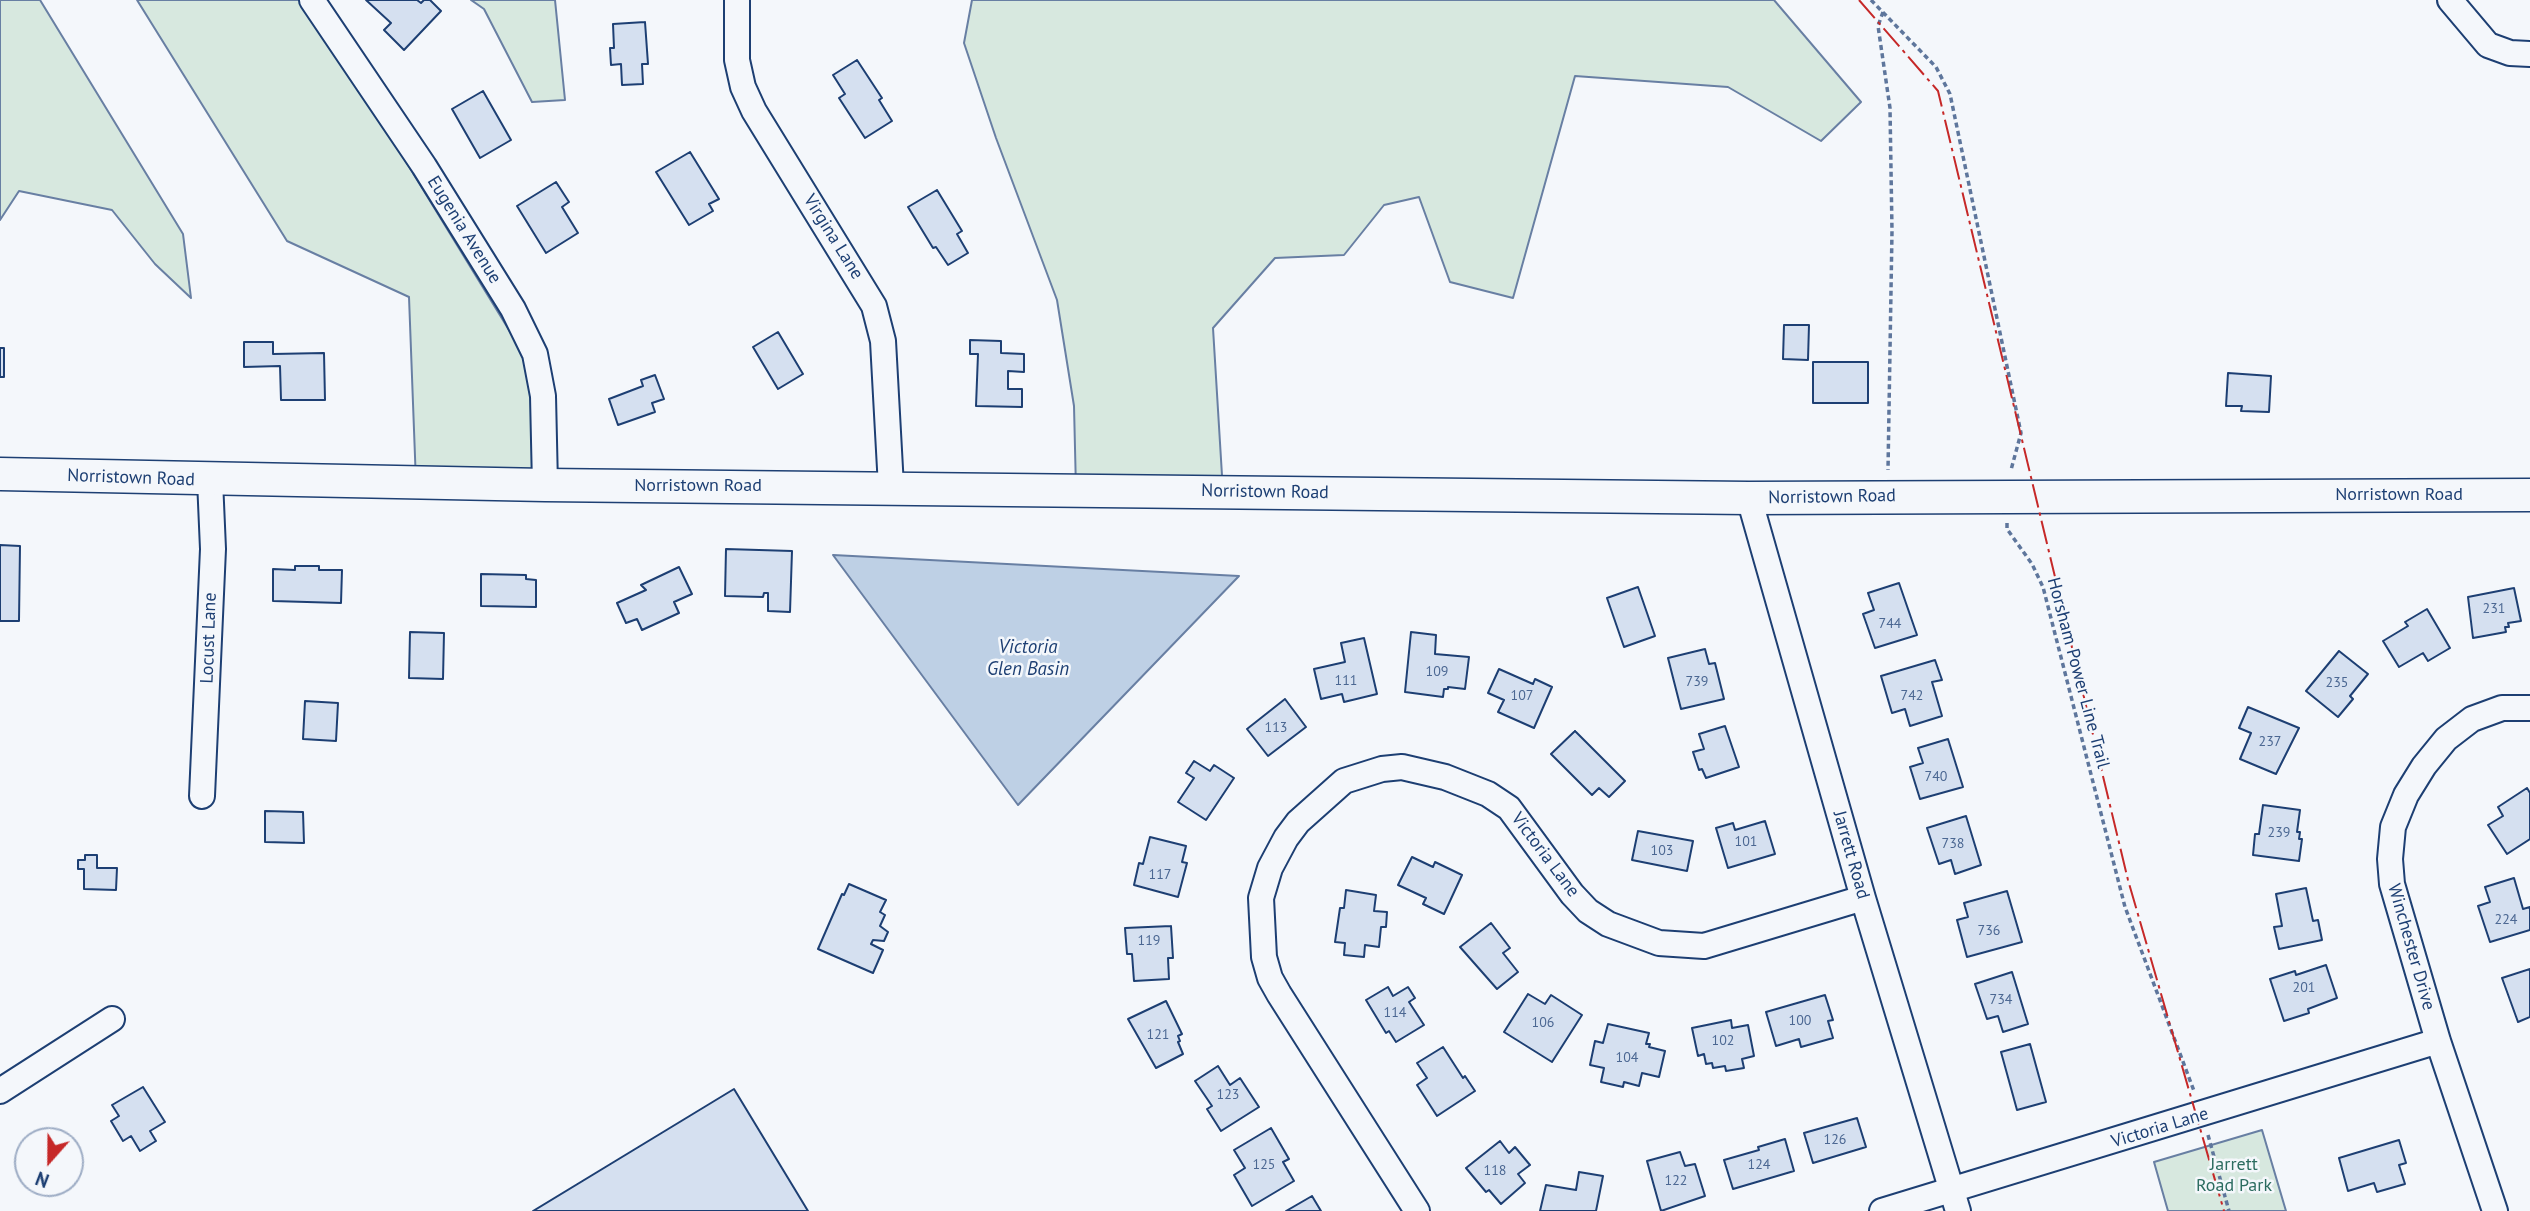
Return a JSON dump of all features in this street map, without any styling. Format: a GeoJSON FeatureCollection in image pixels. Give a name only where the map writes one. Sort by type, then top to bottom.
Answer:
{"type":"FeatureCollection","features":[{"type":"Feature","properties":{"kind":"main road","name":"Norristown Road"},"geometry":{"type":"LineString","coordinates":[[0,474],[545,485],[1749,498],[2530,495]]}},
{"type":"Feature","properties":{"kind":"street","name":"Eugenia Avenue"},"geometry":{"type":"LineString","coordinates":[[312,0],[424,166],[513,309],[535,354],[543,396],[545,485]]}},
{"type":"Feature","properties":{"kind":"street","name":"Virgina Lane"},"geometry":{"type":"LineString","coordinates":[[737,0],[737,60],[743,87],[754,111],[874,306],[883,341],[891,487]]}},
{"type":"Feature","properties":{"kind":"street"},"geometry":{"type":"LineString","coordinates":[[2450,0],[2488,45],[2510,53],[2530,54]]}},
{"type":"Feature","properties":{"kind":"street","name":"Locust Lane"},"geometry":{"type":"LineString","coordinates":[[202,796],[213,549],[210,480]]}},
{"type":"Feature","properties":{"kind":"street","name":"Jarrett Road"},"geometry":{"type":"LineString","coordinates":[[1749,498],[1863,898],[1955,1200]]}},
{"type":"Feature","properties":{"kind":"street","name":"Winchester Drive"},"geometry":{"type":"LineString","coordinates":[[2495,1211],[2438,1041],[2392,884],[2390,859],[2393,827],[2406,796],[2424,766],[2446,739],[2472,719],[2482,715],[2502,708],[2530,708]]}},
{"type":"Feature","properties":{"kind":"street","name":"Victoria Lane"},"geometry":{"type":"LineString","coordinates":[[1417,1211],[1279,994],[1270,978],[1264,957],[1261,898],[1270,868],[1298,822],[1344,781],[1382,769],[1402,767],[1445,777],[1488,794],[1509,808],[1572,894],[1588,911],[1608,924],[1659,943],[1704,946],[1863,898]]}},
{"type":"Feature","properties":{"kind":"street"},"geometry":{"type":"LineString","coordinates":[[0,1091],[113,1019]]}},
{"type":"Feature","properties":{"kind":"street","name":"Victoria Lane"},"geometry":{"type":"LineString","coordinates":[[1882,1211],[1955,1200],[2202,1115],[2438,1041]]}},
{"type":"Feature","properties":{"kind":"path","name":"Horsham Power Line Trail"},"geometry":{"type":"LineString","coordinates":[[1871,0],[1936,67],[1950,93],[2021,433],[2012,465],[2007,528],[2032,564],[2043,587],[2125,907],[2202,1115],[2229,1211]]}},
{"type":"Feature","properties":{"kind":"path"},"geometry":{"type":"LineString","coordinates":[[1883,12],[1878,26],[1890,108],[1892,231],[1888,471]]}},
{"type":"Feature","properties":{"kind":"green space"},"geometry":{"type":"Polygon","coordinates":[[[0,0],[40,0],[183,234],[191,298],[155,264],[112,210],[19,191],[0,220],[0,0]]]}},
{"type":"Feature","properties":{"kind":"green space"},"geometry":{"type":"Polygon","coordinates":[[[137,0],[307,0],[539,379],[534,485],[416,483],[409,297],[287,241],[137,0]]]}},
{"type":"Feature","properties":{"kind":"green space"},"geometry":{"type":"Polygon","coordinates":[[[471,0],[555,0],[565,100],[532,102],[484,9],[471,0]]]}},
{"type":"Feature","properties":{"kind":"green space"},"geometry":{"type":"Polygon","coordinates":[[[972,0],[1774,0],[1861,102],[1821,141],[1728,87],[1575,76],[1513,298],[1450,282],[1419,197],[1384,205],[1344,255],[1275,258],[1213,328],[1223,492],[1076,490],[1074,406],[1057,300],[996,138],[964,43],[972,0]]]}},
{"type":"Feature","properties":{"kind":"green space","name":"Jarrett Road Park"},"geometry":{"type":"Polygon","coordinates":[[[2262,1130],[2286,1211],[2168,1211],[2154,1162],[2262,1130]]]}},
{"type":"Feature","properties":{"kind":"water","name":"Victoria Glen Basin"},"geometry":{"type":"Polygon","coordinates":[[[833,555],[1239,576],[1018,805],[833,555]]]}},
{"type":"Feature","properties":{"kind":"building"},"geometry":{"type":"Polygon","coordinates":[[[366,0],[417,0],[421,3],[430,0],[441,11],[404,50],[384,30],[391,23],[366,0]]]}},
{"type":"Feature","properties":{"kind":"building"},"geometry":{"type":"Polygon","coordinates":[[[645,22],[648,64],[642,64],[643,84],[622,85],[621,64],[611,65],[610,48],[614,48],[613,24],[645,22]]]}},
{"type":"Feature","properties":{"kind":"building"},"geometry":{"type":"Polygon","coordinates":[[[857,60],[882,98],[879,100],[892,121],[865,138],[839,98],[845,94],[833,75],[857,60]]]}},
{"type":"Feature","properties":{"kind":"building"},"geometry":{"type":"Polygon","coordinates":[[[483,91],[511,140],[480,158],[452,109],[483,91]]]}},
{"type":"Feature","properties":{"kind":"building"},"geometry":{"type":"Polygon","coordinates":[[[690,152],[719,199],[709,204],[713,211],[689,225],[656,172],[690,152]]]}},
{"type":"Feature","properties":{"kind":"building"},"geometry":{"type":"Polygon","coordinates":[[[556,182],[569,202],[562,207],[578,233],[546,253],[517,206],[556,182]]]}},
{"type":"Feature","properties":{"kind":"building"},"geometry":{"type":"Polygon","coordinates":[[[937,190],[962,231],[957,234],[968,253],[948,265],[936,247],[933,248],[908,207],[937,190]]]}},
{"type":"Feature","properties":{"kind":"building"},"geometry":{"type":"Polygon","coordinates":[[[1784,325],[1809,325],[1808,360],[1783,359],[1784,325]]]}},
{"type":"Feature","properties":{"kind":"building"},"geometry":{"type":"Polygon","coordinates":[[[778,332],[803,374],[778,389],[753,347],[778,332]]]}},
{"type":"Feature","properties":{"kind":"building"},"geometry":{"type":"Polygon","coordinates":[[[970,340],[1001,341],[1001,353],[1024,354],[1024,372],[1008,371],[1008,389],[1022,389],[1022,407],[976,406],[978,354],[970,354],[970,340]]]}},
{"type":"Feature","properties":{"kind":"building"},"geometry":{"type":"Polygon","coordinates":[[[244,342],[273,342],[273,354],[324,353],[325,400],[281,400],[280,366],[244,367],[244,342]]]}},
{"type":"Feature","properties":{"kind":"building"},"geometry":{"type":"Polygon","coordinates":[[[0,348],[4,348],[4,377],[0,377],[0,348]]]}},
{"type":"Feature","properties":{"kind":"building"},"geometry":{"type":"Polygon","coordinates":[[[1813,362],[1868,362],[1868,403],[1813,403],[1813,362]]]}},
{"type":"Feature","properties":{"kind":"building"},"geometry":{"type":"Polygon","coordinates":[[[2228,373],[2271,376],[2269,412],[2241,411],[2242,406],[2226,406],[2228,373]]]}},
{"type":"Feature","properties":{"kind":"building"},"geometry":{"type":"Polygon","coordinates":[[[655,375],[664,399],[652,403],[655,412],[618,425],[609,399],[643,386],[641,380],[655,375]]]}},
{"type":"Feature","properties":{"kind":"building"},"geometry":{"type":"Polygon","coordinates":[[[0,545],[20,546],[19,621],[0,621],[0,545]]]}},
{"type":"Feature","properties":{"kind":"building"},"geometry":{"type":"Polygon","coordinates":[[[726,549],[792,551],[790,612],[768,611],[768,593],[764,593],[763,597],[725,596],[726,549]]]}},
{"type":"Feature","properties":{"kind":"building"},"geometry":{"type":"Polygon","coordinates":[[[295,566],[342,570],[341,603],[273,601],[273,569],[295,570],[295,566]]]}},
{"type":"Feature","properties":{"kind":"building"},"geometry":{"type":"Polygon","coordinates":[[[679,567],[692,594],[674,602],[679,613],[642,630],[637,619],[626,623],[617,603],[646,590],[641,585],[679,567]]]}},
{"type":"Feature","properties":{"kind":"building"},"geometry":{"type":"Polygon","coordinates":[[[481,574],[526,575],[526,579],[536,580],[536,607],[481,606],[481,574]]]}},
{"type":"Feature","properties":{"kind":"building"},"geometry":{"type":"Polygon","coordinates":[[[1899,583],[1917,635],[1875,648],[1863,614],[1874,610],[1868,593],[1899,583]]]}},
{"type":"Feature","properties":{"kind":"building"},"geometry":{"type":"Polygon","coordinates":[[[1638,587],[1655,636],[1624,647],[1607,598],[1638,587]]]}},
{"type":"Feature","properties":{"kind":"building"},"geometry":{"type":"Polygon","coordinates":[[[2514,588],[2521,621],[2508,623],[2506,632],[2473,638],[2468,597],[2514,588]]]}},
{"type":"Feature","properties":{"kind":"building"},"geometry":{"type":"Polygon","coordinates":[[[2427,609],[2450,648],[2428,661],[2423,653],[2399,667],[2383,641],[2408,626],[2405,622],[2427,609]]]}},
{"type":"Feature","properties":{"kind":"building"},"geometry":{"type":"Polygon","coordinates":[[[410,632],[444,633],[443,679],[409,678],[410,632]]]}},
{"type":"Feature","properties":{"kind":"building"},"geometry":{"type":"Polygon","coordinates":[[[1411,632],[1436,635],[1435,654],[1469,657],[1465,689],[1448,687],[1444,689],[1443,697],[1405,692],[1411,632]]]}},
{"type":"Feature","properties":{"kind":"building"},"geometry":{"type":"Polygon","coordinates":[[[1364,638],[1377,694],[1344,702],[1342,694],[1321,699],[1314,669],[1345,662],[1341,643],[1364,638]]]}},
{"type":"Feature","properties":{"kind":"building"},"geometry":{"type":"Polygon","coordinates":[[[1705,649],[1709,664],[1715,663],[1724,699],[1681,709],[1668,658],[1705,649]]]}},
{"type":"Feature","properties":{"kind":"building"},"geometry":{"type":"Polygon","coordinates":[[[2339,651],[2368,674],[2350,696],[2353,699],[2338,717],[2306,691],[2339,651]]]}},
{"type":"Feature","properties":{"kind":"building"},"geometry":{"type":"Polygon","coordinates":[[[1935,660],[1942,680],[1932,682],[1942,716],[1910,726],[1905,709],[1892,713],[1881,676],[1935,660]]]}},
{"type":"Feature","properties":{"kind":"building"},"geometry":{"type":"Polygon","coordinates":[[[1499,669],[1533,684],[1535,679],[1552,687],[1534,728],[1498,712],[1504,700],[1488,693],[1499,669]]]}},
{"type":"Feature","properties":{"kind":"building"},"geometry":{"type":"Polygon","coordinates":[[[1285,699],[1306,727],[1268,756],[1247,729],[1285,699]]]}},
{"type":"Feature","properties":{"kind":"building"},"geometry":{"type":"Polygon","coordinates":[[[305,701],[338,703],[336,741],[303,739],[305,701]]]}},
{"type":"Feature","properties":{"kind":"building"},"geometry":{"type":"Polygon","coordinates":[[[2248,707],[2299,728],[2276,774],[2240,759],[2251,733],[2239,728],[2248,707]]]}},
{"type":"Feature","properties":{"kind":"building"},"geometry":{"type":"Polygon","coordinates":[[[1725,726],[1739,767],[1706,778],[1702,769],[1699,770],[1693,752],[1704,749],[1699,734],[1725,726]]]}},
{"type":"Feature","properties":{"kind":"building"},"geometry":{"type":"Polygon","coordinates":[[[1575,731],[1625,781],[1609,797],[1599,788],[1592,795],[1551,754],[1575,731]]]}},
{"type":"Feature","properties":{"kind":"building"},"geometry":{"type":"Polygon","coordinates":[[[1948,739],[1963,787],[1920,799],[1910,767],[1923,763],[1918,748],[1948,739]]]}},
{"type":"Feature","properties":{"kind":"building"},"geometry":{"type":"Polygon","coordinates":[[[1194,761],[1210,771],[1214,765],[1234,778],[1206,820],[1178,802],[1194,778],[1186,773],[1194,761]]]}},
{"type":"Feature","properties":{"kind":"building"},"geometry":{"type":"Polygon","coordinates":[[[2527,788],[2530,793],[2530,839],[2507,854],[2488,825],[2503,816],[2498,807],[2527,788]]]}},
{"type":"Feature","properties":{"kind":"building"},"geometry":{"type":"Polygon","coordinates":[[[2263,805],[2300,810],[2297,832],[2300,832],[2299,839],[2302,839],[2299,861],[2253,855],[2255,834],[2259,834],[2263,805]]]}},
{"type":"Feature","properties":{"kind":"building"},"geometry":{"type":"Polygon","coordinates":[[[265,811],[303,812],[304,843],[265,842],[265,811]]]}},
{"type":"Feature","properties":{"kind":"building"},"geometry":{"type":"Polygon","coordinates":[[[1966,816],[1981,865],[1955,874],[1951,860],[1939,864],[1927,828],[1966,816]]]}},
{"type":"Feature","properties":{"kind":"building"},"geometry":{"type":"Polygon","coordinates":[[[1765,821],[1775,854],[1728,868],[1716,828],[1733,823],[1735,830],[1765,821]]]}},
{"type":"Feature","properties":{"kind":"building"},"geometry":{"type":"Polygon","coordinates":[[[1638,831],[1693,841],[1687,871],[1632,860],[1638,831]]]}},
{"type":"Feature","properties":{"kind":"building"},"geometry":{"type":"Polygon","coordinates":[[[1150,837],[1186,846],[1182,862],[1187,863],[1178,897],[1134,885],[1139,863],[1143,864],[1150,837]]]}},
{"type":"Feature","properties":{"kind":"building"},"geometry":{"type":"Polygon","coordinates":[[[85,855],[97,855],[97,868],[117,868],[116,890],[84,889],[84,869],[78,869],[78,860],[85,860],[85,855]]]}},
{"type":"Feature","properties":{"kind":"building"},"geometry":{"type":"Polygon","coordinates":[[[1412,857],[1433,867],[1435,862],[1462,875],[1444,914],[1423,904],[1426,898],[1398,885],[1412,857]]]}},
{"type":"Feature","properties":{"kind":"building"},"geometry":{"type":"Polygon","coordinates":[[[2514,878],[2523,909],[2530,907],[2530,930],[2490,942],[2478,906],[2490,902],[2485,887],[2514,878]]]}},
{"type":"Feature","properties":{"kind":"building"},"geometry":{"type":"Polygon","coordinates":[[[849,884],[886,900],[880,912],[885,915],[880,926],[888,932],[884,941],[873,940],[871,944],[883,950],[873,973],[818,949],[849,884]]]}},
{"type":"Feature","properties":{"kind":"building"},"geometry":{"type":"Polygon","coordinates":[[[2306,888],[2313,921],[2318,920],[2322,940],[2279,949],[2274,927],[2282,926],[2276,894],[2306,888]]]}},
{"type":"Feature","properties":{"kind":"building"},"geometry":{"type":"Polygon","coordinates":[[[1346,890],[1376,895],[1374,911],[1387,912],[1386,927],[1381,927],[1379,947],[1365,945],[1364,957],[1344,955],[1345,943],[1335,942],[1340,908],[1344,908],[1346,890]]]}},
{"type":"Feature","properties":{"kind":"building"},"geometry":{"type":"Polygon","coordinates":[[[2007,891],[2022,942],[1967,957],[1957,920],[1968,917],[1964,903],[2007,891]]]}},
{"type":"Feature","properties":{"kind":"building"},"geometry":{"type":"Polygon","coordinates":[[[1491,923],[1510,948],[1503,953],[1518,972],[1497,989],[1460,947],[1491,923]]]}},
{"type":"Feature","properties":{"kind":"building"},"geometry":{"type":"Polygon","coordinates":[[[1171,926],[1173,958],[1168,958],[1169,979],[1134,981],[1132,954],[1127,954],[1125,928],[1171,926]]]}},
{"type":"Feature","properties":{"kind":"building"},"geometry":{"type":"Polygon","coordinates":[[[2326,965],[2337,998],[2308,1009],[2309,1013],[2284,1021],[2270,979],[2295,971],[2296,975],[2326,965]]]}},
{"type":"Feature","properties":{"kind":"building"},"geometry":{"type":"Polygon","coordinates":[[[2530,969],[2530,1017],[2518,1022],[2502,978],[2530,969]]]}},
{"type":"Feature","properties":{"kind":"building"},"geometry":{"type":"Polygon","coordinates":[[[2012,972],[2028,1024],[2003,1032],[1998,1016],[1987,1019],[1975,984],[2012,972]]]}},
{"type":"Feature","properties":{"kind":"building"},"geometry":{"type":"Polygon","coordinates":[[[1388,987],[1393,996],[1408,987],[1415,998],[1409,1002],[1424,1025],[1396,1042],[1389,1031],[1386,1033],[1366,1000],[1388,987]]]}},
{"type":"Feature","properties":{"kind":"building"},"geometry":{"type":"Polygon","coordinates":[[[1528,994],[1545,1004],[1551,995],[1582,1015],[1552,1062],[1504,1032],[1528,994]]]}},
{"type":"Feature","properties":{"kind":"building"},"geometry":{"type":"Polygon","coordinates":[[[1825,995],[1833,1020],[1828,1021],[1833,1038],[1801,1047],[1799,1039],[1776,1046],[1766,1012],[1825,995]]]}},
{"type":"Feature","properties":{"kind":"building"},"geometry":{"type":"Polygon","coordinates":[[[1166,1001],[1182,1034],[1178,1036],[1178,1042],[1183,1054],[1156,1068],[1128,1019],[1166,1001]]]}},
{"type":"Feature","properties":{"kind":"building"},"geometry":{"type":"Polygon","coordinates":[[[1731,1020],[1732,1028],[1748,1025],[1754,1056],[1742,1059],[1744,1068],[1726,1071],[1725,1066],[1713,1068],[1712,1063],[1706,1064],[1704,1054],[1698,1056],[1692,1028],[1731,1020]]]}},
{"type":"Feature","properties":{"kind":"building"},"geometry":{"type":"Polygon","coordinates":[[[1608,1024],[1649,1033],[1646,1044],[1665,1051],[1659,1077],[1642,1073],[1639,1086],[1624,1082],[1623,1087],[1601,1082],[1604,1068],[1590,1065],[1595,1041],[1603,1043],[1608,1024]]]}},
{"type":"Feature","properties":{"kind":"building"},"geometry":{"type":"Polygon","coordinates":[[[2030,1044],[2046,1102],[2017,1110],[2001,1052],[2030,1044]]]}},
{"type":"Feature","properties":{"kind":"building"},"geometry":{"type":"Polygon","coordinates":[[[1443,1047],[1475,1091],[1437,1116],[1417,1085],[1427,1078],[1417,1063],[1443,1047]]]}},
{"type":"Feature","properties":{"kind":"building"},"geometry":{"type":"Polygon","coordinates":[[[1218,1066],[1230,1085],[1240,1078],[1259,1107],[1221,1131],[1207,1109],[1212,1106],[1195,1081],[1218,1066]]]}},
{"type":"Feature","properties":{"kind":"building"},"geometry":{"type":"Polygon","coordinates":[[[143,1087],[165,1122],[150,1131],[156,1141],[140,1151],[131,1136],[123,1141],[111,1121],[119,1116],[112,1105],[143,1087]]]}},
{"type":"Feature","properties":{"kind":"building"},"geometry":{"type":"Polygon","coordinates":[[[734,1089],[808,1211],[533,1211],[734,1089]]]}},
{"type":"Feature","properties":{"kind":"building"},"geometry":{"type":"Polygon","coordinates":[[[1857,1118],[1866,1147],[1813,1163],[1804,1133],[1857,1118]]]}},
{"type":"Feature","properties":{"kind":"building"},"geometry":{"type":"Polygon","coordinates":[[[1271,1128],[1289,1159],[1283,1162],[1294,1181],[1252,1206],[1234,1175],[1245,1168],[1234,1150],[1271,1128]]]}},
{"type":"Feature","properties":{"kind":"building"},"geometry":{"type":"Polygon","coordinates":[[[1785,1139],[1794,1171],[1733,1189],[1724,1160],[1785,1139]]]}},
{"type":"Feature","properties":{"kind":"building"},"geometry":{"type":"Polygon","coordinates":[[[2399,1140],[2406,1163],[2399,1165],[2405,1184],[2377,1192],[2374,1183],[2348,1191],[2339,1158],[2399,1140]]]}},
{"type":"Feature","properties":{"kind":"building"},"geometry":{"type":"Polygon","coordinates":[[[1500,1141],[1509,1153],[1515,1147],[1530,1165],[1518,1174],[1525,1183],[1501,1204],[1489,1190],[1486,1192],[1466,1168],[1500,1141]]]}},
{"type":"Feature","properties":{"kind":"building"},"geometry":{"type":"Polygon","coordinates":[[[1680,1152],[1685,1166],[1695,1164],[1705,1196],[1661,1211],[1647,1161],[1680,1152]]]}},
{"type":"Feature","properties":{"kind":"building"},"geometry":{"type":"Polygon","coordinates":[[[1579,1172],[1603,1176],[1596,1211],[1540,1211],[1546,1185],[1576,1190],[1579,1172]]]}},
{"type":"Feature","properties":{"kind":"building"},"geometry":{"type":"Polygon","coordinates":[[[1312,1196],[1321,1211],[1286,1211],[1312,1196]]]}},
{"type":"Feature","properties":{"kind":"power"},"geometry":{"type":"LineString","coordinates":[[1859,0],[1938,91],[2128,880],[2224,1211]]}}]}
